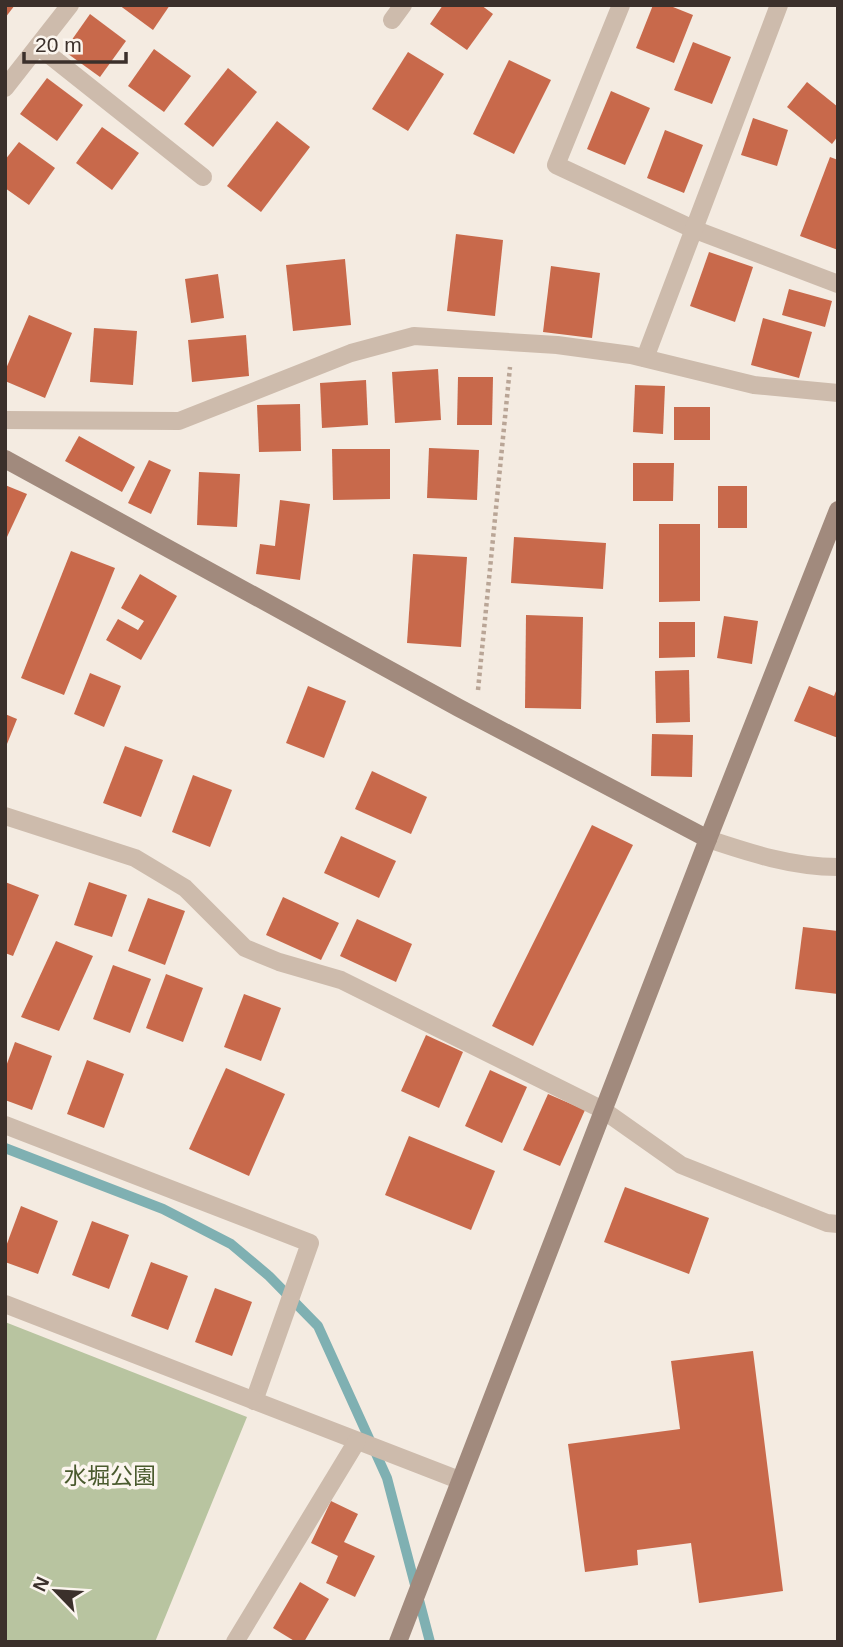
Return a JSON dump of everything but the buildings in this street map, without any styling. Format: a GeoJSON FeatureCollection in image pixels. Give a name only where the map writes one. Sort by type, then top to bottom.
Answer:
{"type":"FeatureCollection","features":[{"type":"Feature","properties":{"kind":"street"},"geometry":{"type":"LineString","coordinates":[[5,88],[70,5]]}},
{"type":"Feature","properties":{"kind":"street"},"geometry":{"type":"LineString","coordinates":[[621,5],[556,165],[693,229],[838,284]]}},
{"type":"Feature","properties":{"kind":"street"},"geometry":{"type":"LineString","coordinates":[[645,358],[779,5]]}},
{"type":"Feature","properties":{"kind":"street"},"geometry":{"type":"LineString","coordinates":[[38,46],[204,177]]}},
{"type":"Feature","properties":{"kind":"street"},"geometry":{"type":"LineString","coordinates":[[5,420],[179,421],[351,353],[414,335],[569,347],[645,358],[754,385],[838,393]]}},
{"type":"Feature","properties":{"kind":"street"},"geometry":{"type":"LineString","coordinates":[[5,459],[475,716],[708,839],[766,858],[816,867],[838,867]]}},
{"type":"Feature","properties":{"kind":"street"},"geometry":{"type":"LineString","coordinates":[[398,1642],[838,510]]}},
{"type":"Feature","properties":{"kind":"street"},"geometry":{"type":"LineString","coordinates":[[5,816],[135,858],[185,888],[245,948],[279,962],[341,980],[603,1110],[681,1165],[827,1223],[838,1224]]}},
{"type":"Feature","properties":{"kind":"street"},"geometry":{"type":"LineString","coordinates":[[5,1125],[310,1243],[254,1401]]}},
{"type":"Feature","properties":{"kind":"street"},"geometry":{"type":"LineString","coordinates":[[5,1304],[459,1480]]}},
{"type":"Feature","properties":{"kind":"street"},"geometry":{"type":"LineString","coordinates":[[235,1642],[357,1441]]}},
{"type":"Feature","properties":{"kind":"path"},"geometry":{"type":"LineString","coordinates":[[475,716],[512,342]]}},
{"type":"Feature","properties":{"kind":"green space","name":"水堀公園"},"geometry":{"type":"Polygon","coordinates":[[[5,1322],[247,1417],[155,1642],[5,1642],[5,1322]]]}},
{"type":"Feature","properties":{"kind":"waterway"},"geometry":{"type":"LineString","coordinates":[[5,1148],[163,1209],[231,1244],[269,1276],[318,1326],[387,1478],[430,1642]]}}]}
